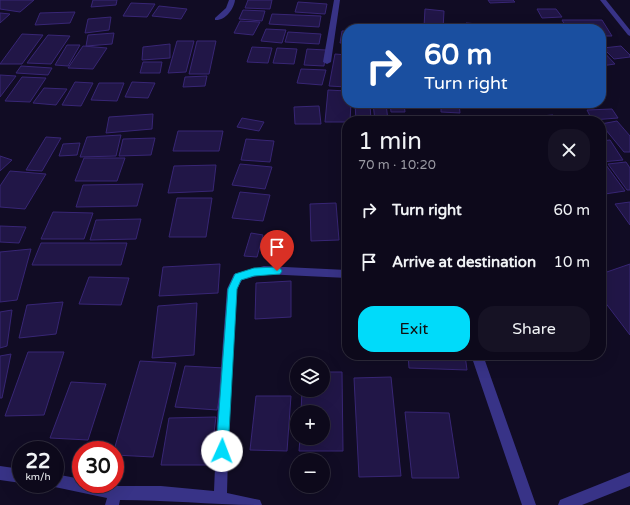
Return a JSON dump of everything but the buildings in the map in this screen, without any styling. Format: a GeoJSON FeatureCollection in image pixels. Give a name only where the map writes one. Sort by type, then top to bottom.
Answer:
{"type":"FeatureCollection","features":[{"type":"Feature","properties":{"kind":"street"},"geometry":{"type":"LineString","coordinates":[[217,19],[229,11],[232,0]]}},
{"type":"Feature","properties":{"kind":"street"},"geometry":{"type":"LineString","coordinates":[[327,62],[337,0]]}},
{"type":"Feature","properties":{"kind":"street"},"geometry":{"type":"LineString","coordinates":[[603,0],[630,34]]}},
{"type":"Feature","properties":{"kind":"street"},"geometry":{"type":"LineString","coordinates":[[220,498],[223,420],[232,289],[238,277],[264,270],[342,274]]}},
{"type":"Feature","properties":{"kind":"street"},"geometry":{"type":"LineString","coordinates":[[479,360],[529,505]]}},
{"type":"Feature","properties":{"kind":"street"},"geometry":{"type":"LineString","coordinates":[[0,473],[12,475]]}},
{"type":"Feature","properties":{"kind":"street"},"geometry":{"type":"LineString","coordinates":[[565,505],[630,479]]}},
{"type":"Feature","properties":{"kind":"street"},"geometry":{"type":"LineString","coordinates":[[64,485],[113,499],[161,493],[220,498],[255,505]]}},
{"type":"Feature","properties":{"kind":"route"},"geometry":{"type":"LineString","coordinates":[[222,451],[232,289],[238,277],[264,270],[277,271]]}}]}
